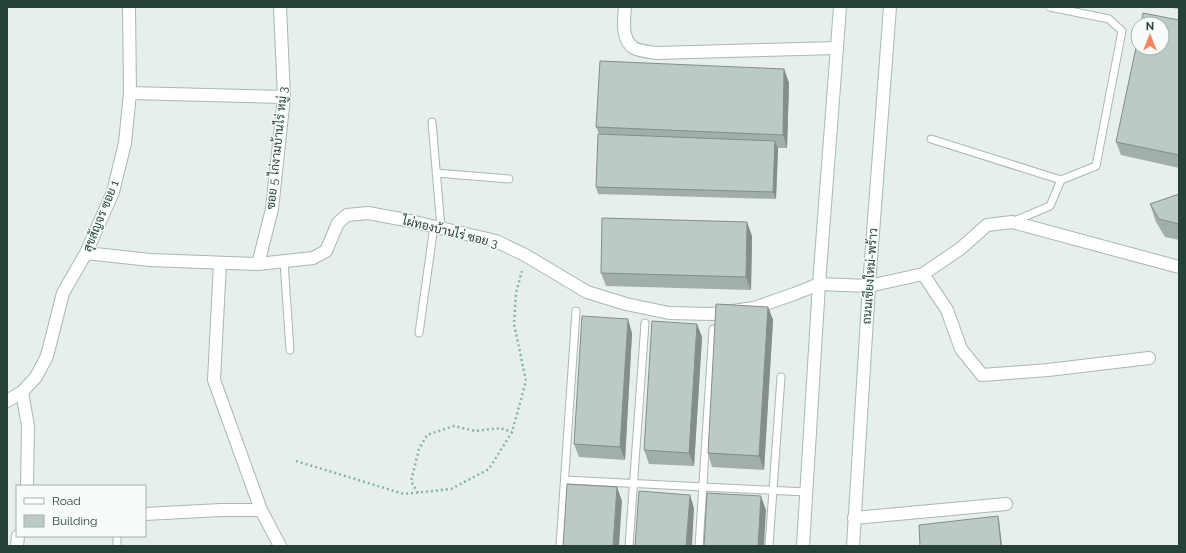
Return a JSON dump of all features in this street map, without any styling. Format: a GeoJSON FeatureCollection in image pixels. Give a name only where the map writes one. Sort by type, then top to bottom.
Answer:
{"type":"FeatureCollection","features":[{"type":"Feature","properties":{"kind":"street","name":"สุขสัญจร ซอย 1"},"geometry":{"type":"LineString","coordinates":[[7,401],[22,392],[36,377],[47,356],[63,292],[86,253],[112,192],[125,143],[130,93],[129,7]]}},
{"type":"Feature","properties":{"kind":"street","name":"ซอย 5 ไก่งามบ้านไร่ หมู่ 3"},"geometry":{"type":"LineString","coordinates":[[258,264],[272,209],[284,97],[280,7]]}},
{"type":"Feature","properties":{"kind":"street"},"geometry":{"type":"LineString","coordinates":[[625,7],[624,22],[626,38],[634,48],[656,53],[837,48]]}},
{"type":"Feature","properties":{"kind":"street"},"geometry":{"type":"LineString","coordinates":[[803,546],[819,284],[840,7]]}},
{"type":"Feature","properties":{"kind":"street","name":"ถนนเชียงใหม่-พร้าว"},"geometry":{"type":"LineString","coordinates":[[853,546],[869,286],[890,7]]}},
{"type":"Feature","properties":{"kind":"street"},"geometry":{"type":"LineString","coordinates":[[130,93],[284,97]]}},
{"type":"Feature","properties":{"kind":"street","name":"ไผ่ทองบ้านไร่ ซอย 3"},"geometry":{"type":"LineString","coordinates":[[86,253],[150,260],[258,264],[313,258],[326,251],[338,223],[347,215],[368,213],[406,220],[496,241],[525,255],[587,292],[626,304],[669,313],[712,314],[754,308],[819,284]]}},
{"type":"Feature","properties":{"kind":"street"},"geometry":{"type":"LineString","coordinates":[[819,284],[869,286],[923,274],[960,249],[987,225],[1012,222],[1179,267]]}},
{"type":"Feature","properties":{"kind":"street"},"geometry":{"type":"LineString","coordinates":[[220,263],[214,380],[262,510],[280,546]]}},
{"type":"Feature","properties":{"kind":"street"},"geometry":{"type":"LineString","coordinates":[[923,274],[947,310],[961,349],[982,375],[1048,370],[1149,358]]}},
{"type":"Feature","properties":{"kind":"street"},"geometry":{"type":"LineString","coordinates":[[22,392],[28,426],[27,485]]}},
{"type":"Feature","properties":{"kind":"street"},"geometry":{"type":"LineString","coordinates":[[854,518],[1006,504]]}},
{"type":"Feature","properties":{"kind":"street"},"geometry":{"type":"LineString","coordinates":[[146,514],[221,510],[262,510]]}},
{"type":"Feature","properties":{"kind":"lane"},"geometry":{"type":"LineString","coordinates":[[931,139],[1061,180],[1096,166],[1122,31],[1109,19],[1050,7]]}},
{"type":"Feature","properties":{"kind":"lane"},"geometry":{"type":"LineString","coordinates":[[419,334],[437,227],[436,173],[432,122]]}},
{"type":"Feature","properties":{"kind":"lane"},"geometry":{"type":"LineString","coordinates":[[436,173],[509,180]]}},
{"type":"Feature","properties":{"kind":"lane"},"geometry":{"type":"LineString","coordinates":[[1012,222],[1050,206],[1061,180]]}},
{"type":"Feature","properties":{"kind":"lane"},"geometry":{"type":"LineString","coordinates":[[284,261],[290,350]]}},
{"type":"Feature","properties":{"kind":"lane"},"geometry":{"type":"LineString","coordinates":[[560,546],[576,311]]}},
{"type":"Feature","properties":{"kind":"lane"},"geometry":{"type":"LineString","coordinates":[[629,546],[645,323]]}},
{"type":"Feature","properties":{"kind":"lane"},"geometry":{"type":"LineString","coordinates":[[699,546],[713,329]]}},
{"type":"Feature","properties":{"kind":"lane"},"geometry":{"type":"LineString","coordinates":[[769,546],[780,376]]}},
{"type":"Feature","properties":{"kind":"lane"},"geometry":{"type":"LineString","coordinates":[[565,480],[806,492]]}},
{"type":"Feature","properties":{"kind":"path"},"geometry":{"type":"LineString","coordinates":[[296,461],[404,494],[451,489],[489,469],[512,432],[526,381],[514,324],[516,294],[525,255]]}},
{"type":"Feature","properties":{"kind":"path"},"geometry":{"type":"LineString","coordinates":[[418,493],[411,481],[419,449],[427,435],[454,426],[475,431],[500,428],[512,432]]}},
{"type":"Feature","properties":{"kind":"building"},"geometry":{"type":"Polygon","coordinates":[[[1143,13],[1158,16],[1142,16],[1143,13]]]}},
{"type":"Feature","properties":{"kind":"building"},"geometry":{"type":"Polygon","coordinates":[[[1170,18],[1179,20],[1179,155],[1116,142],[1134,56],[1170,56],[1170,18]]]}},
{"type":"Feature","properties":{"kind":"building"},"geometry":{"type":"Polygon","coordinates":[[[600,61],[784,69],[783,135],[596,127],[600,61]]]}},
{"type":"Feature","properties":{"kind":"building"},"geometry":{"type":"Polygon","coordinates":[[[598,134],[775,141],[773,192],[596,187],[598,134]]]}},
{"type":"Feature","properties":{"kind":"building"},"geometry":{"type":"Polygon","coordinates":[[[1179,194],[1179,224],[1159,219],[1150,204],[1179,194]]]}},
{"type":"Feature","properties":{"kind":"building"},"geometry":{"type":"Polygon","coordinates":[[[602,218],[747,222],[746,277],[601,273],[602,218]]]}},
{"type":"Feature","properties":{"kind":"building"},"geometry":{"type":"Polygon","coordinates":[[[716,304],[768,307],[759,456],[708,453],[716,304]]]}},
{"type":"Feature","properties":{"kind":"building"},"geometry":{"type":"Polygon","coordinates":[[[582,316],[628,319],[620,447],[574,444],[582,316]]]}},
{"type":"Feature","properties":{"kind":"building"},"geometry":{"type":"Polygon","coordinates":[[[652,321],[697,324],[689,453],[644,450],[652,321]]]}},
{"type":"Feature","properties":{"kind":"building"},"geometry":{"type":"Polygon","coordinates":[[[567,484],[617,487],[613,546],[563,546],[567,484]]]}},
{"type":"Feature","properties":{"kind":"building"},"geometry":{"type":"Polygon","coordinates":[[[639,491],[690,495],[686,546],[635,546],[639,491]]]}},
{"type":"Feature","properties":{"kind":"building"},"geometry":{"type":"Polygon","coordinates":[[[707,493],[761,496],[758,546],[704,546],[707,493]]]}},
{"type":"Feature","properties":{"kind":"building"},"geometry":{"type":"Polygon","coordinates":[[[998,516],[1001,546],[920,546],[919,525],[998,516]]]}}]}
